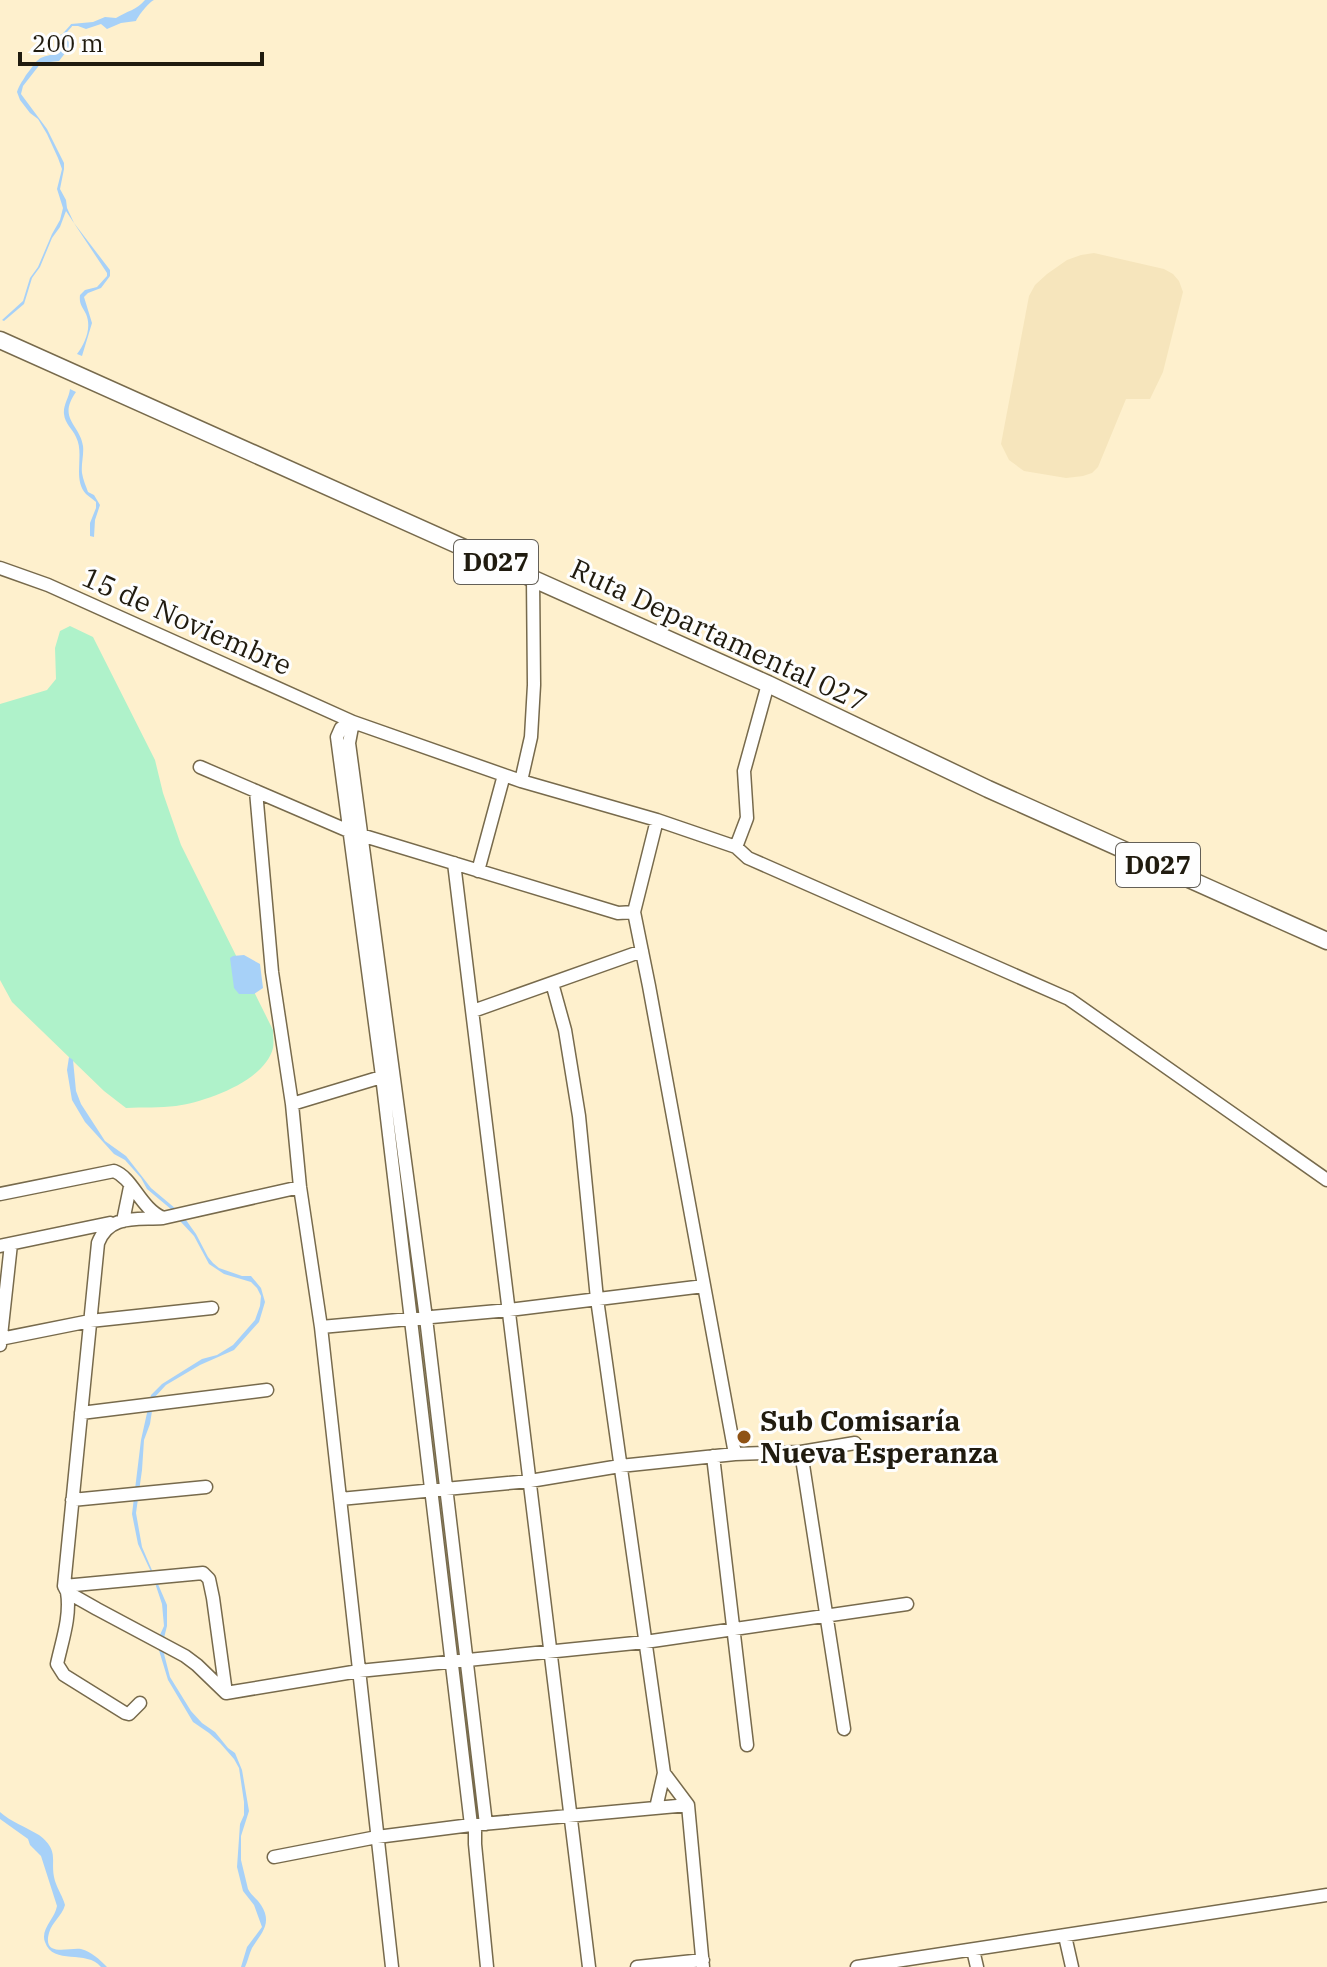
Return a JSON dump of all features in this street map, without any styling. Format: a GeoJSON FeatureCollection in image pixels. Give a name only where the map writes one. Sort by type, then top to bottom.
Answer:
{"type":"FeatureCollection","features":[{"type":"Feature","properties":{"kind":"main road","name":"Ruta Departamental 027"},"geometry":{"type":"LineString","coordinates":[[0,340],[768,684],[988,789],[1327,941]]}},
{"type":"Feature","properties":{"kind":"street","name":"15 de Noviembre"},"geometry":{"type":"LineString","coordinates":[[0,568],[48,585],[353,722],[521,781],[657,820],[736,847],[748,858],[1069,999],[1327,1180]]}},
{"type":"Feature","properties":{"kind":"street"},"geometry":{"type":"LineString","coordinates":[[521,781],[531,737],[533,578]]}},
{"type":"Feature","properties":{"kind":"street"},"geometry":{"type":"LineString","coordinates":[[736,847],[747,818],[744,771],[768,684]]}},
{"type":"Feature","properties":{"kind":"street"},"geometry":{"type":"LineString","coordinates":[[353,722],[341,728],[337,737],[357,834],[447,1488],[467,1659],[477,1824],[475,1844],[487,1967]]}},
{"type":"Feature","properties":{"kind":"street"},"geometry":{"type":"LineString","coordinates":[[200,767],[357,834],[618,913],[634,912]]}},
{"type":"Feature","properties":{"kind":"street"},"geometry":{"type":"LineString","coordinates":[[478,871],[504,775]]}},
{"type":"Feature","properties":{"kind":"street"},"geometry":{"type":"LineString","coordinates":[[256,791],[272,972],[321,1327],[392,1967]]}},
{"type":"Feature","properties":{"kind":"street"},"geometry":{"type":"LineString","coordinates":[[657,820],[634,912],[735,1454]]}},
{"type":"Feature","properties":{"kind":"street"},"geometry":{"type":"LineString","coordinates":[[454,863],[589,1967]]}},
{"type":"Feature","properties":{"kind":"street"},"geometry":{"type":"LineString","coordinates":[[473,1011],[642,951]]}},
{"type":"Feature","properties":{"kind":"street"},"geometry":{"type":"LineString","coordinates":[[552,983],[565,1030],[579,1116],[597,1299],[664,1773],[656,1808]]}},
{"type":"Feature","properties":{"kind":"street"},"geometry":{"type":"LineString","coordinates":[[292,1104],[388,1075]]}},
{"type":"Feature","properties":{"kind":"street"},"geometry":{"type":"LineString","coordinates":[[388,1075],[409,1320],[452,1660],[477,1824]]}},
{"type":"Feature","properties":{"kind":"street"},"geometry":{"type":"LineString","coordinates":[[0,1194],[114,1171],[124,1177],[154,1214],[173,1216]]}},
{"type":"Feature","properties":{"kind":"street"},"geometry":{"type":"LineString","coordinates":[[130,1187],[117,1222],[102,1231],[98,1243],[72,1500],[66,1589],[69,1602],[57,1664],[64,1675],[125,1713],[129,1714],[140,1703]]}},
{"type":"Feature","properties":{"kind":"street"},"geometry":{"type":"LineString","coordinates":[[0,1345],[5,1245],[117,1222],[173,1216],[300,1187]]}},
{"type":"Feature","properties":{"kind":"street"},"geometry":{"type":"LineString","coordinates":[[321,1327],[509,1310],[704,1286]]}},
{"type":"Feature","properties":{"kind":"street"},"geometry":{"type":"LineString","coordinates":[[0,1338],[90,1321],[212,1308]]}},
{"type":"Feature","properties":{"kind":"street"},"geometry":{"type":"LineString","coordinates":[[81,1413],[267,1390]]}},
{"type":"Feature","properties":{"kind":"street"},"geometry":{"type":"LineString","coordinates":[[340,1499],[530,1481],[620,1466],[713,1456],[801,1452],[855,1443]]}},
{"type":"Feature","properties":{"kind":"street"},"geometry":{"type":"LineString","coordinates":[[801,1452],[844,1729]]}},
{"type":"Feature","properties":{"kind":"street"},"geometry":{"type":"LineString","coordinates":[[713,1456],[747,1745]]}},
{"type":"Feature","properties":{"kind":"street"},"geometry":{"type":"LineString","coordinates":[[72,1500],[206,1487]]}},
{"type":"Feature","properties":{"kind":"street"},"geometry":{"type":"LineString","coordinates":[[66,1589],[203,1573],[209,1579],[213,1598],[226,1693]]}},
{"type":"Feature","properties":{"kind":"street"},"geometry":{"type":"LineString","coordinates":[[66,1589],[185,1656],[226,1693]]}},
{"type":"Feature","properties":{"kind":"street"},"geometry":{"type":"LineString","coordinates":[[226,1693],[359,1671],[645,1642],[907,1604]]}},
{"type":"Feature","properties":{"kind":"street"},"geometry":{"type":"LineString","coordinates":[[637,1967],[703,1964],[688,1805],[664,1773]]}},
{"type":"Feature","properties":{"kind":"street"},"geometry":{"type":"LineString","coordinates":[[274,1857],[377,1837],[477,1824],[688,1805]]}},
{"type":"Feature","properties":{"kind":"street"},"geometry":{"type":"LineString","coordinates":[[857,1967],[890,1965],[1327,1895]]}},
{"type":"Feature","properties":{"kind":"street"},"geometry":{"type":"LineString","coordinates":[[1065,1936],[1072,1967]]}},
{"type":"Feature","properties":{"kind":"street"},"geometry":{"type":"LineString","coordinates":[[973,1950],[977,1967]]}},
{"type":"Feature","properties":{"kind":"shaded area"},"geometry":{"type":"Polygon","coordinates":[[[1094,253],[1164,269],[1179,281],[1183,292],[1163,372],[1150,399],[1126,399],[1098,467],[1092,473],[1066,478],[1024,471],[1009,460],[1001,444],[1029,296],[1035,285],[1067,260],[1094,253]]]}},
{"type":"Feature","properties":{"kind":"green space"},"geometry":{"type":"Polygon","coordinates":[[[70,626],[93,637],[155,760],[181,845],[273,1030],[273,1048],[259,1070],[233,1088],[188,1104],[126,1108],[104,1091],[12,1002],[0,980],[0,704],[47,690],[56,679],[55,648],[60,631],[70,626]]]}},
{"type":"Feature","properties":{"kind":"water"},"geometry":{"type":"Polygon","coordinates":[[[145,0],[154,0],[136,21],[107,29],[101,24],[86,29],[70,26],[105,17],[116,18],[145,0]]]}},
{"type":"Feature","properties":{"kind":"water"},"geometry":{"type":"Polygon","coordinates":[[[61,34],[69,42],[69,48],[59,61],[41,63],[23,86],[21,94],[47,129],[64,163],[60,189],[74,223],[110,270],[110,276],[101,288],[84,297],[92,323],[82,356],[77,354],[85,340],[88,325],[80,295],[97,287],[107,273],[66,211],[40,267],[32,278],[24,304],[2,320],[23,301],[30,278],[38,267],[63,208],[57,189],[62,169],[58,158],[38,119],[30,113],[17,92],[38,60],[57,54],[61,34]]]}},
{"type":"Feature","properties":{"kind":"water"},"geometry":{"type":"Polygon","coordinates":[[[70,389],[76,392],[69,415],[83,446],[83,478],[88,492],[100,505],[94,537],[90,536],[90,523],[96,502],[82,488],[78,444],[64,414],[70,389]]]}},
{"type":"Feature","properties":{"kind":"water"},"geometry":{"type":"Polygon","coordinates":[[[244,955],[260,964],[263,988],[254,994],[239,994],[234,988],[230,958],[244,955]]]}},
{"type":"Feature","properties":{"kind":"water"},"geometry":{"type":"Polygon","coordinates":[[[69,1057],[73,1060],[76,1091],[81,1104],[105,1141],[126,1156],[151,1188],[176,1209],[172,1210],[147,1189],[125,1160],[114,1154],[85,1122],[72,1100],[67,1070],[69,1057]]]}},
{"type":"Feature","properties":{"kind":"water"},"geometry":{"type":"Polygon","coordinates":[[[186,1220],[213,1263],[242,1276],[251,1276],[261,1288],[265,1302],[259,1322],[234,1350],[166,1385],[154,1398],[144,1440],[136,1513],[142,1547],[167,1605],[167,1626],[162,1646],[170,1677],[191,1711],[235,1753],[242,1770],[249,1811],[241,1836],[241,1860],[248,1889],[266,1917],[264,1928],[245,1967],[241,1967],[247,1947],[262,1927],[254,1905],[243,1891],[237,1867],[240,1824],[244,1815],[239,1768],[220,1743],[193,1722],[168,1680],[158,1647],[164,1626],[162,1604],[138,1544],[132,1514],[141,1440],[151,1395],[162,1384],[202,1359],[217,1355],[233,1345],[255,1320],[260,1306],[261,1296],[251,1282],[224,1274],[209,1264],[194,1236],[180,1221],[186,1220]]]}},
{"type":"Feature","properties":{"kind":"water"},"geometry":{"type":"Polygon","coordinates":[[[0,1812],[39,1835],[52,1851],[53,1874],[65,1905],[50,1929],[50,1946],[58,1950],[85,1950],[107,1967],[87,1959],[55,1954],[49,1949],[44,1933],[57,1906],[41,1856],[28,1839],[0,1819],[0,1812]]]}},
{"type":"Feature","properties":{"kind":"waterway"},"geometry":{"type":"LineString","coordinates":[[62,36],[71,26]]}},
{"type":"Feature","properties":{"kind":"place","name":"Sub Comisaría Nueva Esperanza"},"geometry":{"type":"Point","coordinates":[744,1437]}}]}
